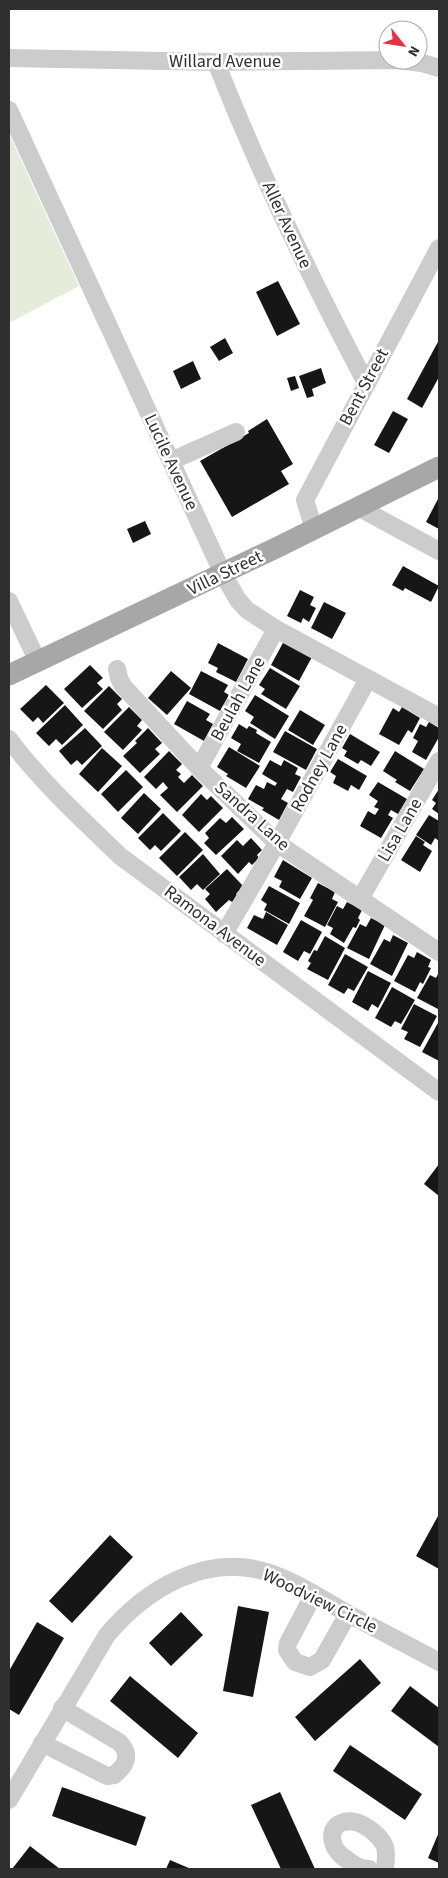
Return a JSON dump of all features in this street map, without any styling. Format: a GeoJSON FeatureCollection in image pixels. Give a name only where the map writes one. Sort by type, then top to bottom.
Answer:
{"type":"FeatureCollection","features":[{"type":"Feature","properties":{"kind":"main road","name":"Villa Street"},"geometry":{"type":"LineString","coordinates":[[9,675],[223,574],[439,467]]}},
{"type":"Feature","properties":{"kind":"street","name":"Willard Avenue"},"geometry":{"type":"LineString","coordinates":[[9,58],[216,62],[398,60],[422,63],[439,68]]}},
{"type":"Feature","properties":{"kind":"street","name":"Aller Avenue"},"geometry":{"type":"LineString","coordinates":[[216,62],[240,123],[316,286],[366,383]]}},
{"type":"Feature","properties":{"kind":"street","name":"Lucile Avenue"},"geometry":{"type":"LineString","coordinates":[[9,110],[223,574],[238,600],[247,610],[276,629],[439,717]]}},
{"type":"Feature","properties":{"kind":"street","name":"Bent Street"},"geometry":{"type":"LineString","coordinates":[[314,529],[304,500],[439,248]]}},
{"type":"Feature","properties":{"kind":"street"},"geometry":{"type":"LineString","coordinates":[[171,461],[236,432]]}},
{"type":"Feature","properties":{"kind":"street"},"geometry":{"type":"LineString","coordinates":[[358,507],[439,551]]}},
{"type":"Feature","properties":{"kind":"street"},"geometry":{"type":"LineString","coordinates":[[9,601],[38,662]]}},
{"type":"Feature","properties":{"kind":"street","name":"Beulah Lane"},"geometry":{"type":"LineString","coordinates":[[199,768],[276,629]]}},
{"type":"Feature","properties":{"kind":"street","name":"Sandra Lane"},"geometry":{"type":"LineString","coordinates":[[118,669],[119,678],[123,686],[199,768],[277,843],[439,952]]}},
{"type":"Feature","properties":{"kind":"street","name":"Rodney Lane"},"geometry":{"type":"LineString","coordinates":[[224,934],[368,680]]}},
{"type":"Feature","properties":{"kind":"street","name":"Ramona Avenue"},"geometry":{"type":"LineString","coordinates":[[9,739],[18,752],[76,814],[120,856],[439,1092]]}},
{"type":"Feature","properties":{"kind":"street","name":"Lisa Lane"},"geometry":{"type":"LineString","coordinates":[[360,899],[439,761]]}},
{"type":"Feature","properties":{"kind":"street","name":"Woodview Circle"},"geometry":{"type":"LineString","coordinates":[[9,1800],[96,1652],[122,1618],[145,1598],[170,1582],[189,1574],[232,1567],[269,1572],[314,1594],[439,1662]]}},
{"type":"Feature","properties":{"kind":"street"},"geometry":{"type":"LineString","coordinates":[[314,1594],[288,1643],[287,1650],[296,1662],[310,1667],[322,1660],[348,1614]]}},
{"type":"Feature","properties":{"kind":"street"},"geometry":{"type":"LineString","coordinates":[[42,1743],[107,1776],[114,1775],[124,1764],[127,1755],[126,1748],[120,1742],[62,1708]]}},
{"type":"Feature","properties":{"kind":"green space"},"geometry":{"type":"Polygon","coordinates":[[[9,134],[79,286],[9,323],[9,134]]]}},
{"type":"Feature","properties":{"kind":"building"},"geometry":{"type":"Polygon","coordinates":[[[278,281],[300,324],[277,336],[256,292],[278,281]]]}},
{"type":"Feature","properties":{"kind":"building"},"geometry":{"type":"Polygon","coordinates":[[[225,338],[233,353],[219,361],[210,347],[225,338]]]}},
{"type":"Feature","properties":{"kind":"building"},"geometry":{"type":"Polygon","coordinates":[[[439,340],[439,377],[422,408],[407,399],[439,340]]]}},
{"type":"Feature","properties":{"kind":"building"},"geometry":{"type":"Polygon","coordinates":[[[193,361],[201,379],[181,389],[173,371],[193,361]]]}},
{"type":"Feature","properties":{"kind":"building"},"geometry":{"type":"Polygon","coordinates":[[[321,368],[326,383],[312,389],[314,396],[307,398],[299,376],[321,368]]]}},
{"type":"Feature","properties":{"kind":"building"},"geometry":{"type":"Polygon","coordinates":[[[295,376],[299,388],[291,391],[287,378],[295,376]]]}},
{"type":"Feature","properties":{"kind":"building"},"geometry":{"type":"Polygon","coordinates":[[[393,411],[408,419],[389,453],[374,445],[393,411]]]}},
{"type":"Feature","properties":{"kind":"building"},"geometry":{"type":"Polygon","coordinates":[[[267,419],[293,464],[281,471],[289,484],[232,517],[200,461],[249,433],[248,431],[267,419]]]}},
{"type":"Feature","properties":{"kind":"building"},"geometry":{"type":"Polygon","coordinates":[[[439,497],[439,529],[426,522],[439,497]]]}},
{"type":"Feature","properties":{"kind":"building"},"geometry":{"type":"Polygon","coordinates":[[[145,521],[151,534],[133,543],[127,529],[145,521]]]}},
{"type":"Feature","properties":{"kind":"building"},"geometry":{"type":"Polygon","coordinates":[[[403,566],[439,586],[431,602],[405,588],[403,591],[392,585],[403,566]]]}},
{"type":"Feature","properties":{"kind":"building"},"geometry":{"type":"Polygon","coordinates":[[[300,590],[314,597],[310,605],[316,608],[309,622],[303,618],[301,623],[287,616],[300,590]]]}},
{"type":"Feature","properties":{"kind":"building"},"geometry":{"type":"Polygon","coordinates":[[[324,602],[346,613],[332,639],[311,628],[324,602]]]}},
{"type":"Feature","properties":{"kind":"building"},"geometry":{"type":"Polygon","coordinates":[[[284,641],[312,657],[299,681],[271,665],[284,641]]]}},
{"type":"Feature","properties":{"kind":"building"},"geometry":{"type":"Polygon","coordinates":[[[218,643],[248,659],[236,682],[216,672],[218,668],[208,663],[218,643]]]}},
{"type":"Feature","properties":{"kind":"building"},"geometry":{"type":"Polygon","coordinates":[[[90,665],[103,678],[97,683],[103,689],[82,708],[64,689],[90,665]]]}},
{"type":"Feature","properties":{"kind":"building"},"geometry":{"type":"Polygon","coordinates":[[[270,668],[300,686],[286,709],[261,694],[265,689],[259,685],[270,668]]]}},
{"type":"Feature","properties":{"kind":"building"},"geometry":{"type":"Polygon","coordinates":[[[171,671],[191,688],[167,715],[148,698],[171,671]]]}},
{"type":"Feature","properties":{"kind":"building"},"geometry":{"type":"Polygon","coordinates":[[[201,671],[228,685],[224,692],[229,695],[220,711],[189,694],[201,671]]]}},
{"type":"Feature","properties":{"kind":"building"},"geometry":{"type":"Polygon","coordinates":[[[46,685],[64,703],[43,723],[38,717],[33,722],[20,709],[46,685]]]}},
{"type":"Feature","properties":{"kind":"building"},"geometry":{"type":"Polygon","coordinates":[[[109,686],[122,699],[117,704],[122,710],[103,729],[84,711],[109,686]]]}},
{"type":"Feature","properties":{"kind":"building"},"geometry":{"type":"Polygon","coordinates":[[[255,695],[289,716],[275,739],[250,723],[254,717],[245,711],[255,695]]]}},
{"type":"Feature","properties":{"kind":"building"},"geometry":{"type":"Polygon","coordinates":[[[187,701],[210,714],[206,720],[213,724],[204,741],[174,724],[187,701]]]}},
{"type":"Feature","properties":{"kind":"building"},"geometry":{"type":"Polygon","coordinates":[[[65,705],[83,725],[62,745],[56,739],[49,746],[36,733],[65,705]]]}},
{"type":"Feature","properties":{"kind":"building"},"geometry":{"type":"Polygon","coordinates":[[[129,707],[142,720],[137,726],[142,730],[123,750],[104,732],[129,707]]]}},
{"type":"Feature","properties":{"kind":"building"},"geometry":{"type":"Polygon","coordinates":[[[402,707],[420,718],[412,733],[408,730],[399,745],[379,734],[393,708],[399,712],[402,707]]]}},
{"type":"Feature","properties":{"kind":"building"},"geometry":{"type":"Polygon","coordinates":[[[300,710],[325,725],[313,745],[288,730],[300,710]]]}},
{"type":"Feature","properties":{"kind":"building"},"geometry":{"type":"Polygon","coordinates":[[[429,722],[439,728],[439,737],[426,760],[412,752],[418,741],[413,738],[420,724],[426,727],[429,722]]]}},
{"type":"Feature","properties":{"kind":"building"},"geometry":{"type":"Polygon","coordinates":[[[239,724],[247,729],[249,726],[257,730],[256,733],[271,742],[259,763],[237,751],[241,744],[231,738],[239,724]]]}},
{"type":"Feature","properties":{"kind":"building"},"geometry":{"type":"Polygon","coordinates":[[[85,728],[102,746],[82,765],[77,760],[71,765],[59,751],[85,728]]]}},
{"type":"Feature","properties":{"kind":"building"},"geometry":{"type":"Polygon","coordinates":[[[148,728],[162,743],[155,749],[160,754],[140,773],[123,756],[137,743],[135,741],[148,728]]]}},
{"type":"Feature","properties":{"kind":"building"},"geometry":{"type":"Polygon","coordinates":[[[285,731],[317,749],[306,770],[273,752],[285,731]]]}},
{"type":"Feature","properties":{"kind":"building"},"geometry":{"type":"Polygon","coordinates":[[[350,734],[380,752],[371,766],[361,760],[358,764],[344,756],[347,751],[342,748],[350,734]]]}},
{"type":"Feature","properties":{"kind":"building"},"geometry":{"type":"Polygon","coordinates":[[[229,747],[260,766],[246,788],[226,776],[228,774],[217,767],[229,747]]]}},
{"type":"Feature","properties":{"kind":"building"},"geometry":{"type":"Polygon","coordinates":[[[102,748],[122,766],[98,792],[79,774],[102,748]]]}},
{"type":"Feature","properties":{"kind":"building"},"geometry":{"type":"Polygon","coordinates":[[[169,751],[182,764],[176,770],[181,774],[178,777],[184,783],[192,775],[203,786],[177,812],[160,795],[168,788],[163,782],[156,789],[144,777],[169,751]]]}},
{"type":"Feature","properties":{"kind":"building"},"geometry":{"type":"Polygon","coordinates":[[[395,751],[424,769],[410,791],[395,782],[397,780],[383,771],[395,751]]]}},
{"type":"Feature","properties":{"kind":"building"},"geometry":{"type":"Polygon","coordinates":[[[338,759],[367,776],[359,790],[351,785],[348,791],[333,783],[336,776],[330,772],[338,759]]]}},
{"type":"Feature","properties":{"kind":"building"},"geometry":{"type":"Polygon","coordinates":[[[270,760],[281,766],[284,760],[298,768],[295,774],[301,777],[293,792],[287,789],[281,799],[288,803],[279,820],[262,810],[264,808],[248,799],[256,785],[264,789],[267,782],[275,786],[277,783],[262,774],[270,760]]]}},
{"type":"Feature","properties":{"kind":"building"},"geometry":{"type":"Polygon","coordinates":[[[126,770],[143,787],[118,812],[101,794],[126,770]]]}},
{"type":"Feature","properties":{"kind":"building"},"geometry":{"type":"Polygon","coordinates":[[[378,782],[407,799],[398,814],[391,810],[388,815],[393,818],[381,838],[360,826],[368,811],[375,815],[379,809],[374,807],[378,801],[369,795],[378,782]]]}},
{"type":"Feature","properties":{"kind":"building"},"geometry":{"type":"Polygon","coordinates":[[[439,789],[439,814],[432,809],[436,803],[432,800],[439,789]]]}},
{"type":"Feature","properties":{"kind":"building"},"geometry":{"type":"Polygon","coordinates":[[[144,793],[161,809],[138,834],[121,818],[144,793]]]}},
{"type":"Feature","properties":{"kind":"building"},"geometry":{"type":"Polygon","coordinates":[[[201,794],[207,800],[211,796],[223,808],[199,832],[182,815],[201,794]]]}},
{"type":"Feature","properties":{"kind":"building"},"geometry":{"type":"Polygon","coordinates":[[[163,813],[181,831],[161,851],[155,845],[150,850],[138,838],[163,813]]]}},
{"type":"Feature","properties":{"kind":"building"},"geometry":{"type":"Polygon","coordinates":[[[429,815],[439,821],[439,841],[435,838],[431,845],[416,835],[429,815]]]}},
{"type":"Feature","properties":{"kind":"building"},"geometry":{"type":"Polygon","coordinates":[[[232,817],[244,829],[216,855],[204,843],[209,838],[205,833],[220,818],[226,823],[232,817]]]}},
{"type":"Feature","properties":{"kind":"building"},"geometry":{"type":"Polygon","coordinates":[[[185,832],[203,850],[177,876],[159,858],[185,832]]]}},
{"type":"Feature","properties":{"kind":"building"},"geometry":{"type":"Polygon","coordinates":[[[416,836],[425,842],[423,845],[432,851],[420,872],[401,860],[416,836]]]}},
{"type":"Feature","properties":{"kind":"building"},"geometry":{"type":"Polygon","coordinates":[[[251,838],[262,850],[257,855],[259,858],[252,865],[249,862],[238,874],[221,856],[237,840],[243,846],[251,838]]]}},
{"type":"Feature","properties":{"kind":"building"},"geometry":{"type":"Polygon","coordinates":[[[203,854],[220,874],[203,890],[197,884],[191,890],[179,877],[203,854]]]}},
{"type":"Feature","properties":{"kind":"building"},"geometry":{"type":"Polygon","coordinates":[[[283,860],[312,878],[300,899],[279,887],[282,881],[274,877],[283,860]]]}},
{"type":"Feature","properties":{"kind":"building"},"geometry":{"type":"Polygon","coordinates":[[[227,869],[243,886],[236,894],[238,896],[232,902],[229,900],[216,912],[205,899],[210,894],[205,889],[227,869]]]}},
{"type":"Feature","properties":{"kind":"building"},"geometry":{"type":"Polygon","coordinates":[[[318,883],[335,892],[332,899],[338,902],[325,927],[304,916],[313,900],[310,898],[318,883]]]}},
{"type":"Feature","properties":{"kind":"building"},"geometry":{"type":"Polygon","coordinates":[[[269,886],[300,903],[289,924],[264,910],[267,904],[261,900],[269,886]]]}},
{"type":"Feature","properties":{"kind":"building"},"geometry":{"type":"Polygon","coordinates":[[[347,902],[362,910],[356,928],[353,927],[344,943],[330,934],[333,928],[327,925],[337,906],[343,909],[347,902]]]}},
{"type":"Feature","properties":{"kind":"building"},"geometry":{"type":"Polygon","coordinates":[[[266,912],[288,925],[277,945],[247,928],[254,915],[263,919],[266,912]]]}},
{"type":"Feature","properties":{"kind":"building"},"geometry":{"type":"Polygon","coordinates":[[[371,918],[385,925],[369,959],[347,948],[360,924],[366,927],[371,918]]]}},
{"type":"Feature","properties":{"kind":"building"},"geometry":{"type":"Polygon","coordinates":[[[301,920],[322,932],[310,954],[304,951],[298,961],[283,952],[301,920]]]}},
{"type":"Feature","properties":{"kind":"building"},"geometry":{"type":"Polygon","coordinates":[[[393,935],[408,943],[392,976],[370,964],[384,939],[390,942],[393,935]]]}},
{"type":"Feature","properties":{"kind":"building"},"geometry":{"type":"Polygon","coordinates":[[[325,936],[345,948],[328,980],[307,969],[311,963],[308,961],[314,950],[317,951],[325,936]]]}},
{"type":"Feature","properties":{"kind":"building"},"geometry":{"type":"Polygon","coordinates":[[[417,952],[431,960],[428,967],[431,968],[423,984],[420,982],[415,992],[394,981],[408,955],[414,958],[417,952]]]}},
{"type":"Feature","properties":{"kind":"building"},"geometry":{"type":"Polygon","coordinates":[[[345,954],[368,967],[354,991],[348,988],[344,994],[328,985],[345,954]]]}},
{"type":"Feature","properties":{"kind":"building"},"geometry":{"type":"Polygon","coordinates":[[[368,971],[391,983],[378,1008],[372,1004],[368,1011],[352,1002],[368,971]]]}},
{"type":"Feature","properties":{"kind":"building"},"geometry":{"type":"Polygon","coordinates":[[[439,972],[438,1009],[417,998],[430,975],[436,978],[439,972]]]}},
{"type":"Feature","properties":{"kind":"building"},"geometry":{"type":"Polygon","coordinates":[[[392,987],[415,1000],[401,1024],[395,1021],[391,1027],[375,1018],[392,987]]]}},
{"type":"Feature","properties":{"kind":"building"},"geometry":{"type":"Polygon","coordinates":[[[414,1004],[437,1016],[420,1047],[404,1039],[408,1032],[401,1029],[414,1004]]]}},
{"type":"Feature","properties":{"kind":"building"},"geometry":{"type":"Polygon","coordinates":[[[439,1021],[439,1061],[422,1052],[439,1021]]]}},
{"type":"Feature","properties":{"kind":"building"},"geometry":{"type":"Polygon","coordinates":[[[439,1164],[439,1196],[424,1184],[439,1164]]]}},
{"type":"Feature","properties":{"kind":"building"},"geometry":{"type":"Polygon","coordinates":[[[439,1517],[439,1569],[416,1556],[439,1517]]]}},
{"type":"Feature","properties":{"kind":"building"},"geometry":{"type":"Polygon","coordinates":[[[110,1535],[133,1557],[72,1623],[49,1601],[110,1535]]]}},
{"type":"Feature","properties":{"kind":"building"},"geometry":{"type":"Polygon","coordinates":[[[238,1606],[269,1612],[253,1697],[223,1691],[238,1606]]]}},
{"type":"Feature","properties":{"kind":"building"},"geometry":{"type":"Polygon","coordinates":[[[181,1612],[203,1635],[171,1666],[149,1643],[181,1612]]]}},
{"type":"Feature","properties":{"kind":"building"},"geometry":{"type":"Polygon","coordinates":[[[37,1622],[64,1638],[19,1715],[9,1709],[9,1671],[37,1622]]]}},
{"type":"Feature","properties":{"kind":"building"},"geometry":{"type":"Polygon","coordinates":[[[360,1659],[381,1683],[315,1741],[295,1717],[360,1659]]]}},
{"type":"Feature","properties":{"kind":"building"},"geometry":{"type":"Polygon","coordinates":[[[130,1676],[198,1733],[178,1758],[110,1701],[130,1676]]]}},
{"type":"Feature","properties":{"kind":"building"},"geometry":{"type":"Polygon","coordinates":[[[410,1686],[439,1708],[439,1747],[391,1711],[410,1686]]]}},
{"type":"Feature","properties":{"kind":"building"},"geometry":{"type":"Polygon","coordinates":[[[350,1745],[422,1794],[405,1820],[333,1771],[350,1745]]]}},
{"type":"Feature","properties":{"kind":"building"},"geometry":{"type":"Polygon","coordinates":[[[62,1787],[146,1817],[136,1846],[52,1816],[62,1787]]]}},
{"type":"Feature","properties":{"kind":"building"},"geometry":{"type":"Polygon","coordinates":[[[280,1792],[315,1869],[281,1869],[251,1805],[280,1792]]]}},
{"type":"Feature","properties":{"kind":"building"},"geometry":{"type":"Polygon","coordinates":[[[439,1832],[439,1863],[428,1858],[439,1832]]]}},
{"type":"Feature","properties":{"kind":"building"},"geometry":{"type":"Polygon","coordinates":[[[30,1846],[60,1869],[12,1869],[30,1846]]]}},
{"type":"Feature","properties":{"kind":"building"},"geometry":{"type":"Polygon","coordinates":[[[170,1860],[191,1869],[166,1869],[170,1860]]]}}]}
